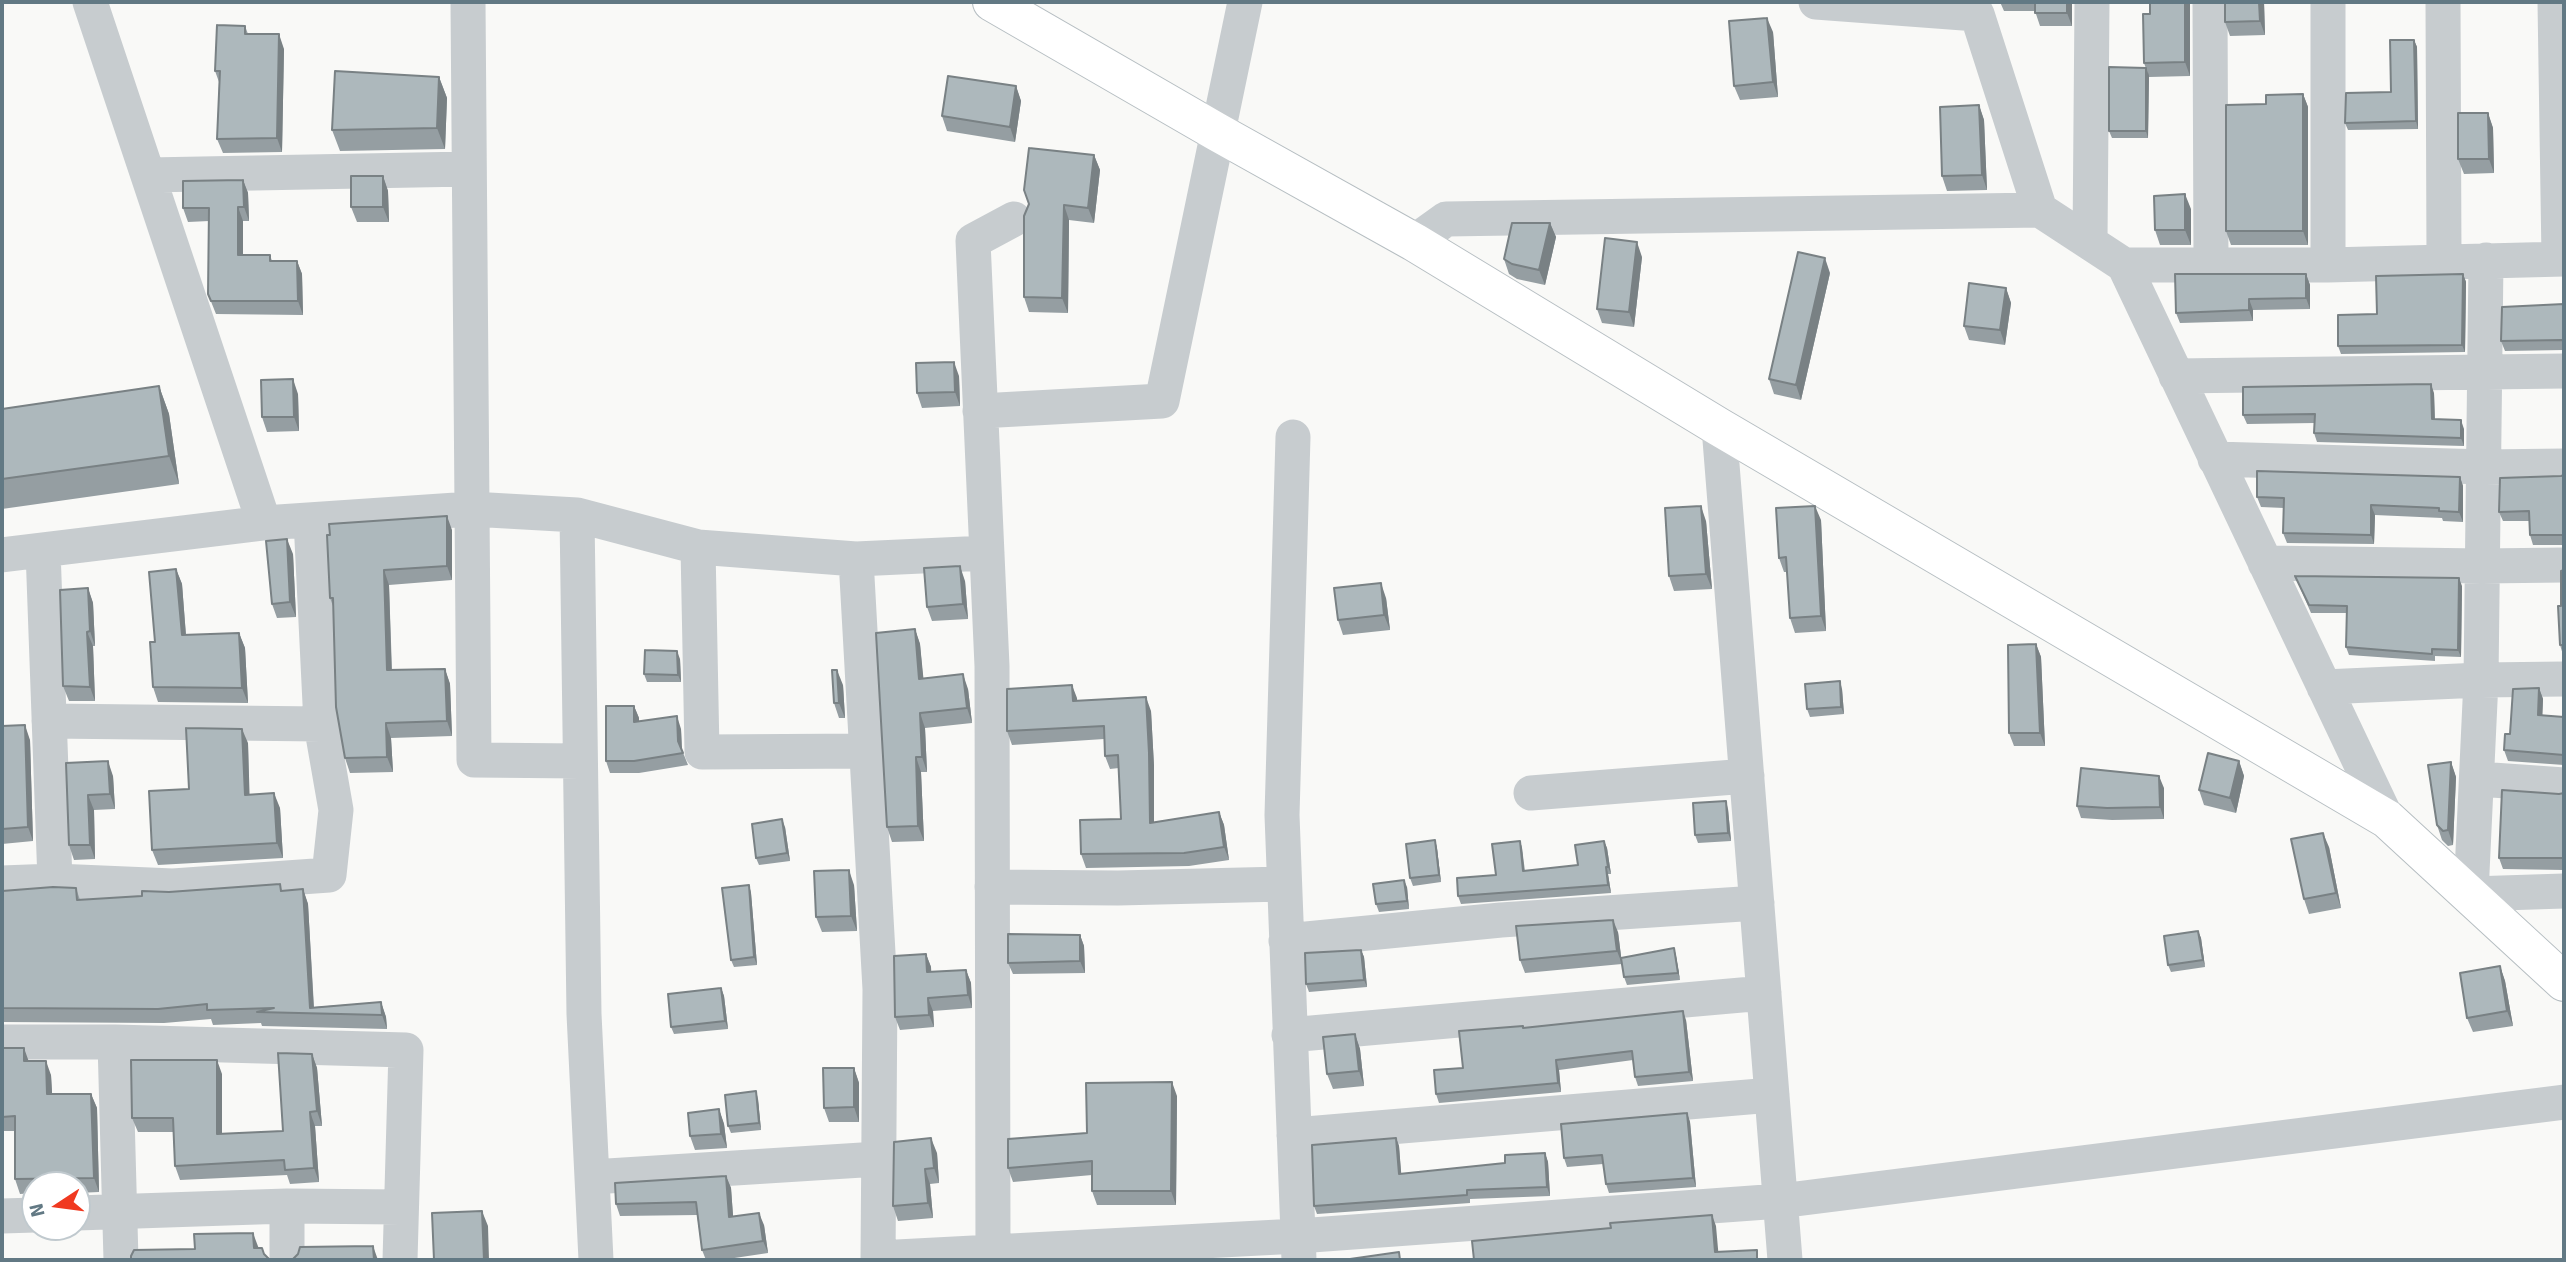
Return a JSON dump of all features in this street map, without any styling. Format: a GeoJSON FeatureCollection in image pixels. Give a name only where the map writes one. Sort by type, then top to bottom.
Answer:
{"type":"FeatureCollection","features":[{"type":"Feature","properties":{"kind":"main road"},"geometry":{"type":"LineString","coordinates":[[992,2],[1414,242],[1719,427],[2387,819],[2472,894],[2564,982]]}},
{"type":"Feature","properties":{"kind":"street"},"geometry":{"type":"LineString","coordinates":[[90,2],[264,523]]}},
{"type":"Feature","properties":{"kind":"street"},"geometry":{"type":"LineString","coordinates":[[468,2],[474,760],[580,761]]}},
{"type":"Feature","properties":{"kind":"street"},"geometry":{"type":"LineString","coordinates":[[980,411],[1162,401],[1245,2]]}},
{"type":"Feature","properties":{"kind":"street"},"geometry":{"type":"LineString","coordinates":[[1816,2],[1977,8],[2040,210]]}},
{"type":"Feature","properties":{"kind":"street"},"geometry":{"type":"LineString","coordinates":[[2090,241],[2092,2]]}},
{"type":"Feature","properties":{"kind":"street"},"geometry":{"type":"LineString","coordinates":[[2210,2],[2211,266]]}},
{"type":"Feature","properties":{"kind":"street"},"geometry":{"type":"LineString","coordinates":[[2328,2],[2328,265]]}},
{"type":"Feature","properties":{"kind":"street"},"geometry":{"type":"LineString","coordinates":[[2443,2],[2444,261]]}},
{"type":"Feature","properties":{"kind":"street"},"geometry":{"type":"LineString","coordinates":[[2124,265],[2328,265],[2562,259],[2555,2]]}},
{"type":"Feature","properties":{"kind":"street"},"geometry":{"type":"LineString","coordinates":[[148,175],[469,169]]}},
{"type":"Feature","properties":{"kind":"street"},"geometry":{"type":"LineString","coordinates":[[1414,242],[1446,219],[2040,210],[2124,265],[2387,819]]}},
{"type":"Feature","properties":{"kind":"street"},"geometry":{"type":"LineString","coordinates":[[993,1256],[992,666],[972,241],[1014,219]]}},
{"type":"Feature","properties":{"kind":"street"},"geometry":{"type":"LineString","coordinates":[[2486,260],[2481,680],[2472,894],[2564,891]]}},
{"type":"Feature","properties":{"kind":"street"},"geometry":{"type":"LineString","coordinates":[[2176,376],[2564,371]]}},
{"type":"Feature","properties":{"kind":"street"},"geometry":{"type":"LineString","coordinates":[[1719,427],[1785,1260]]}},
{"type":"Feature","properties":{"kind":"street"},"geometry":{"type":"LineString","coordinates":[[1293,437],[1282,815],[1298,1248]]}},
{"type":"Feature","properties":{"kind":"street"},"geometry":{"type":"LineString","coordinates":[[2215,459],[2485,467],[2564,466]]}},
{"type":"Feature","properties":{"kind":"street"},"geometry":{"type":"LineString","coordinates":[[2,555],[264,523],[471,509],[577,515],[698,547],[856,559],[987,553]]}},
{"type":"Feature","properties":{"kind":"street"},"geometry":{"type":"LineString","coordinates":[[577,515],[583,1014],[596,1260]]}},
{"type":"Feature","properties":{"kind":"street"},"geometry":{"type":"LineString","coordinates":[[2,883],[55,881],[173,886],[329,875],[336,810],[321,724],[311,520]]}},
{"type":"Feature","properties":{"kind":"street"},"geometry":{"type":"LineString","coordinates":[[698,547],[702,752],[867,751]]}},
{"type":"Feature","properties":{"kind":"street"},"geometry":{"type":"LineString","coordinates":[[43,550],[55,881]]}},
{"type":"Feature","properties":{"kind":"street"},"geometry":{"type":"LineString","coordinates":[[856,559],[880,989],[878,1259],[1298,1248],[1780,1201],[2564,1102]]}},
{"type":"Feature","properties":{"kind":"street"},"geometry":{"type":"LineString","coordinates":[[2265,563],[2564,565]]}},
{"type":"Feature","properties":{"kind":"street"},"geometry":{"type":"LineString","coordinates":[[2324,687],[2564,679]]}},
{"type":"Feature","properties":{"kind":"street"},"geometry":{"type":"LineString","coordinates":[[49,721],[321,724]]}},
{"type":"Feature","properties":{"kind":"street"},"geometry":{"type":"LineString","coordinates":[[1531,793],[1747,776]]}},
{"type":"Feature","properties":{"kind":"street"},"geometry":{"type":"LineString","coordinates":[[2478,779],[2564,785]]}},
{"type":"Feature","properties":{"kind":"street"},"geometry":{"type":"LineString","coordinates":[[992,887],[1118,888],[1284,884]]}},
{"type":"Feature","properties":{"kind":"street"},"geometry":{"type":"LineString","coordinates":[[1286,941],[1501,920],[1757,902]]}},
{"type":"Feature","properties":{"kind":"street"},"geometry":{"type":"LineString","coordinates":[[1290,1035],[1764,993]]}},
{"type":"Feature","properties":{"kind":"street"},"geometry":{"type":"LineString","coordinates":[[2,1042],[115,1042],[406,1050],[400,1260]]}},
{"type":"Feature","properties":{"kind":"street"},"geometry":{"type":"LineString","coordinates":[[115,1042],[121,1260]]}},
{"type":"Feature","properties":{"kind":"street"},"geometry":{"type":"LineString","coordinates":[[1294,1135],[1772,1095]]}},
{"type":"Feature","properties":{"kind":"street"},"geometry":{"type":"LineString","coordinates":[[592,1177],[878,1159]]}},
{"type":"Feature","properties":{"kind":"street"},"geometry":{"type":"LineString","coordinates":[[91,1213],[287,1206],[401,1207]]}},
{"type":"Feature","properties":{"kind":"street"},"geometry":{"type":"LineString","coordinates":[[287,1206],[287,1260]]}},
{"type":"Feature","properties":{"kind":"street"},"geometry":{"type":"LineString","coordinates":[[2,1216],[21,1215]]}},
{"type":"Feature","properties":{"kind":"building"},"geometry":{"type":"Polygon","coordinates":[[[2035,2],[2067,2],[2067,13],[2035,13],[2035,2]]]}},
{"type":"Feature","properties":{"kind":"building"},"geometry":{"type":"Polygon","coordinates":[[[2150,2],[2185,2],[2185,62],[2144,63],[2143,14],[2150,14],[2150,2]]]}},
{"type":"Feature","properties":{"kind":"building"},"geometry":{"type":"Polygon","coordinates":[[[2225,2],[2259,2],[2260,21],[2225,22],[2225,2]]]}},
{"type":"Feature","properties":{"kind":"building"},"geometry":{"type":"Polygon","coordinates":[[[1767,18],[1773,82],[1734,86],[1729,21],[1767,18]]]}},
{"type":"Feature","properties":{"kind":"building"},"geometry":{"type":"Polygon","coordinates":[[[217,25],[245,26],[245,34],[279,34],[277,138],[217,139],[220,71],[215,71],[217,25]]]}},
{"type":"Feature","properties":{"kind":"building"},"geometry":{"type":"Polygon","coordinates":[[[2390,40],[2414,40],[2416,121],[2345,123],[2346,93],[2391,92],[2390,40]]]}},
{"type":"Feature","properties":{"kind":"building"},"geometry":{"type":"Polygon","coordinates":[[[2109,67],[2146,68],[2146,131],[2109,131],[2109,67]]]}},
{"type":"Feature","properties":{"kind":"building"},"geometry":{"type":"Polygon","coordinates":[[[335,71],[439,77],[437,128],[332,130],[335,71]]]}},
{"type":"Feature","properties":{"kind":"building"},"geometry":{"type":"Polygon","coordinates":[[[948,76],[1016,86],[1010,127],[942,116],[948,76]]]}},
{"type":"Feature","properties":{"kind":"building"},"geometry":{"type":"Polygon","coordinates":[[[2303,94],[2303,231],[2226,231],[2226,105],[2266,104],[2266,95],[2303,94]]]}},
{"type":"Feature","properties":{"kind":"building"},"geometry":{"type":"Polygon","coordinates":[[[1979,105],[1982,175],[1942,176],[1940,107],[1979,105]]]}},
{"type":"Feature","properties":{"kind":"building"},"geometry":{"type":"Polygon","coordinates":[[[2458,113],[2488,113],[2489,159],[2458,159],[2458,113]]]}},
{"type":"Feature","properties":{"kind":"building"},"geometry":{"type":"Polygon","coordinates":[[[1029,148],[1094,155],[1088,208],[1064,205],[1062,298],[1024,297],[1024,216],[1029,204],[1024,190],[1029,148]]]}},
{"type":"Feature","properties":{"kind":"building"},"geometry":{"type":"Polygon","coordinates":[[[351,176],[383,176],[383,207],[351,207],[351,176]]]}},
{"type":"Feature","properties":{"kind":"building"},"geometry":{"type":"Polygon","coordinates":[[[243,180],[244,207],[238,207],[238,255],[270,255],[270,261],[297,261],[298,301],[211,301],[208,294],[209,208],[183,208],[183,181],[243,180]]]}},
{"type":"Feature","properties":{"kind":"building"},"geometry":{"type":"Polygon","coordinates":[[[2185,194],[2185,230],[2155,230],[2154,196],[2185,194]]]}},
{"type":"Feature","properties":{"kind":"building"},"geometry":{"type":"Polygon","coordinates":[[[1512,223],[1550,223],[1539,270],[1512,264],[1504,259],[1512,223]]]}},
{"type":"Feature","properties":{"kind":"building"},"geometry":{"type":"Polygon","coordinates":[[[1605,238],[1637,242],[1629,312],[1597,309],[1605,238]]]}},
{"type":"Feature","properties":{"kind":"building"},"geometry":{"type":"Polygon","coordinates":[[[1798,252],[1825,258],[1796,385],[1769,379],[1798,252]]]}},
{"type":"Feature","properties":{"kind":"building"},"geometry":{"type":"Polygon","coordinates":[[[2175,274],[2306,274],[2306,298],[2249,299],[2249,310],[2176,313],[2175,274]]]}},
{"type":"Feature","properties":{"kind":"building"},"geometry":{"type":"Polygon","coordinates":[[[2463,274],[2462,345],[2338,346],[2338,315],[2377,314],[2376,276],[2463,274]]]}},
{"type":"Feature","properties":{"kind":"building"},"geometry":{"type":"Polygon","coordinates":[[[1969,283],[2006,288],[2000,330],[1964,326],[1969,283]]]}},
{"type":"Feature","properties":{"kind":"building"},"geometry":{"type":"Polygon","coordinates":[[[2564,304],[2564,341],[2501,341],[2502,307],[2564,304]]]}},
{"type":"Feature","properties":{"kind":"building"},"geometry":{"type":"Polygon","coordinates":[[[954,362],[955,392],[917,393],[916,363],[954,362]]]}},
{"type":"Feature","properties":{"kind":"building"},"geometry":{"type":"Polygon","coordinates":[[[293,379],[294,417],[262,417],[261,380],[293,379]]]}},
{"type":"Feature","properties":{"kind":"building"},"geometry":{"type":"Polygon","coordinates":[[[2431,384],[2432,419],[2461,420],[2461,438],[2314,433],[2315,414],[2243,415],[2243,387],[2431,384]]]}},
{"type":"Feature","properties":{"kind":"building"},"geometry":{"type":"Polygon","coordinates":[[[159,386],[169,456],[2,479],[2,409],[159,386]]]}},
{"type":"Feature","properties":{"kind":"building"},"geometry":{"type":"Polygon","coordinates":[[[2257,471],[2460,477],[2459,512],[2439,511],[2439,508],[2371,505],[2371,535],[2283,533],[2284,498],[2257,497],[2257,471]]]}},
{"type":"Feature","properties":{"kind":"building"},"geometry":{"type":"Polygon","coordinates":[[[2564,475],[2564,535],[2530,535],[2529,511],[2499,512],[2500,478],[2564,475]]]}},
{"type":"Feature","properties":{"kind":"building"},"geometry":{"type":"Polygon","coordinates":[[[1701,506],[1706,574],[1669,576],[1665,508],[1701,506]]]}},
{"type":"Feature","properties":{"kind":"building"},"geometry":{"type":"Polygon","coordinates":[[[1815,506],[1821,616],[1790,618],[1786,557],[1779,558],[1776,508],[1815,506]]]}},
{"type":"Feature","properties":{"kind":"building"},"geometry":{"type":"Polygon","coordinates":[[[447,516],[447,566],[384,570],[387,670],[445,669],[447,721],[386,723],[387,757],[345,758],[336,707],[333,598],[330,598],[327,535],[330,535],[329,524],[447,516]]]}},
{"type":"Feature","properties":{"kind":"building"},"geometry":{"type":"Polygon","coordinates":[[[287,539],[290,602],[272,604],[266,541],[287,539]]]}},
{"type":"Feature","properties":{"kind":"building"},"geometry":{"type":"Polygon","coordinates":[[[960,566],[963,604],[927,607],[924,568],[960,566]]]}},
{"type":"Feature","properties":{"kind":"building"},"geometry":{"type":"Polygon","coordinates":[[[176,569],[182,635],[239,633],[242,688],[153,687],[150,642],[155,642],[149,572],[176,569]]]}},
{"type":"Feature","properties":{"kind":"building"},"geometry":{"type":"Polygon","coordinates":[[[2564,570],[2564,645],[2560,645],[2558,606],[2561,606],[2561,571],[2564,570]]]}},
{"type":"Feature","properties":{"kind":"building"},"geometry":{"type":"Polygon","coordinates":[[[2295,576],[2459,578],[2458,650],[2432,649],[2432,654],[2346,647],[2347,606],[2309,605],[2295,576]]]}},
{"type":"Feature","properties":{"kind":"building"},"geometry":{"type":"Polygon","coordinates":[[[1381,583],[1384,615],[1338,620],[1334,588],[1381,583]]]}},
{"type":"Feature","properties":{"kind":"building"},"geometry":{"type":"Polygon","coordinates":[[[88,588],[90,687],[63,686],[60,590],[88,588]]]}},
{"type":"Feature","properties":{"kind":"building"},"geometry":{"type":"Polygon","coordinates":[[[915,629],[919,679],[963,674],[967,708],[920,713],[922,757],[916,757],[918,826],[887,827],[876,633],[915,629]]]}},
{"type":"Feature","properties":{"kind":"building"},"geometry":{"type":"Polygon","coordinates":[[[2036,644],[2040,733],[2009,733],[2008,645],[2036,644]]]}},
{"type":"Feature","properties":{"kind":"building"},"geometry":{"type":"Polygon","coordinates":[[[645,650],[677,651],[678,675],[644,674],[645,650]]]}},
{"type":"Feature","properties":{"kind":"building"},"geometry":{"type":"Polygon","coordinates":[[[832,670],[837,670],[839,703],[834,703],[832,670]]]}},
{"type":"Feature","properties":{"kind":"building"},"geometry":{"type":"Polygon","coordinates":[[[1840,681],[1841,707],[1807,709],[1805,684],[1840,681]]]}},
{"type":"Feature","properties":{"kind":"building"},"geometry":{"type":"Polygon","coordinates":[[[1072,685],[1073,701],[1146,697],[1150,823],[1219,812],[1224,847],[1184,853],[1081,854],[1080,820],[1121,819],[1118,755],[1105,756],[1104,726],[1007,731],[1007,689],[1072,685]]]}},
{"type":"Feature","properties":{"kind":"building"},"geometry":{"type":"Polygon","coordinates":[[[2539,688],[2538,715],[2564,717],[2564,755],[2504,750],[2505,734],[2510,734],[2513,689],[2539,688]]]}},
{"type":"Feature","properties":{"kind":"building"},"geometry":{"type":"Polygon","coordinates":[[[606,706],[634,706],[634,722],[677,716],[678,741],[683,753],[634,761],[606,761],[606,706]]]}},
{"type":"Feature","properties":{"kind":"building"},"geometry":{"type":"Polygon","coordinates":[[[25,725],[28,827],[2,829],[2,726],[25,725]]]}},
{"type":"Feature","properties":{"kind":"building"},"geometry":{"type":"Polygon","coordinates":[[[186,728],[242,729],[245,795],[274,793],[277,843],[152,850],[149,791],[189,789],[186,728]]]}},
{"type":"Feature","properties":{"kind":"building"},"geometry":{"type":"Polygon","coordinates":[[[2208,753],[2239,761],[2230,798],[2199,790],[2208,753]]]}},
{"type":"Feature","properties":{"kind":"building"},"geometry":{"type":"Polygon","coordinates":[[[108,761],[110,794],[88,795],[90,845],[69,845],[66,763],[108,761]]]}},
{"type":"Feature","properties":{"kind":"building"},"geometry":{"type":"Polygon","coordinates":[[[2451,762],[2448,830],[2443,831],[2437,825],[2428,765],[2451,762]]]}},
{"type":"Feature","properties":{"kind":"building"},"geometry":{"type":"Polygon","coordinates":[[[2081,768],[2159,776],[2160,807],[2077,806],[2081,768]]]}},
{"type":"Feature","properties":{"kind":"building"},"geometry":{"type":"Polygon","coordinates":[[[2502,790],[2564,793],[2564,858],[2499,858],[2502,790]]]}},
{"type":"Feature","properties":{"kind":"building"},"geometry":{"type":"Polygon","coordinates":[[[1726,801],[1728,833],[1695,835],[1693,803],[1726,801]]]}},
{"type":"Feature","properties":{"kind":"building"},"geometry":{"type":"Polygon","coordinates":[[[782,819],[787,853],[756,858],[752,824],[782,819]]]}},
{"type":"Feature","properties":{"kind":"building"},"geometry":{"type":"Polygon","coordinates":[[[2323,833],[2336,893],[2304,899],[2291,839],[2323,833]]]}},
{"type":"Feature","properties":{"kind":"building"},"geometry":{"type":"Polygon","coordinates":[[[1435,840],[1439,875],[1410,878],[1406,844],[1435,840]]]}},
{"type":"Feature","properties":{"kind":"building"},"geometry":{"type":"Polygon","coordinates":[[[1520,841],[1523,871],[1578,865],[1575,845],[1604,841],[1608,885],[1458,896],[1457,878],[1496,875],[1492,844],[1520,841]]]}},
{"type":"Feature","properties":{"kind":"building"},"geometry":{"type":"Polygon","coordinates":[[[849,870],[851,916],[816,917],[814,871],[849,870]]]}},
{"type":"Feature","properties":{"kind":"building"},"geometry":{"type":"Polygon","coordinates":[[[1404,880],[1407,901],[1376,904],[1373,884],[1404,880]]]}},
{"type":"Feature","properties":{"kind":"building"},"geometry":{"type":"Polygon","coordinates":[[[280,884],[281,891],[303,889],[310,1008],[381,1002],[382,1015],[257,1012],[274,1008],[207,1010],[207,1004],[158,1009],[2,1008],[2,891],[76,888],[77,900],[142,896],[142,891],[169,892],[280,884]]]}},
{"type":"Feature","properties":{"kind":"building"},"geometry":{"type":"Polygon","coordinates":[[[749,885],[754,957],[731,960],[722,888],[749,885]]]}},
{"type":"Feature","properties":{"kind":"building"},"geometry":{"type":"Polygon","coordinates":[[[1613,920],[1617,951],[1520,960],[1516,926],[1613,920]]]}},
{"type":"Feature","properties":{"kind":"building"},"geometry":{"type":"Polygon","coordinates":[[[2198,931],[2203,960],[2168,965],[2164,936],[2198,931]]]}},
{"type":"Feature","properties":{"kind":"building"},"geometry":{"type":"Polygon","coordinates":[[[1008,934],[1080,935],[1080,961],[1008,963],[1008,934]]]}},
{"type":"Feature","properties":{"kind":"building"},"geometry":{"type":"Polygon","coordinates":[[[1674,948],[1678,973],[1624,977],[1621,958],[1674,948]]]}},
{"type":"Feature","properties":{"kind":"building"},"geometry":{"type":"Polygon","coordinates":[[[1361,950],[1364,980],[1306,984],[1305,953],[1361,950]]]}},
{"type":"Feature","properties":{"kind":"building"},"geometry":{"type":"Polygon","coordinates":[[[926,954],[927,972],[966,970],[968,995],[928,998],[929,1015],[895,1017],[894,956],[926,954]]]}},
{"type":"Feature","properties":{"kind":"building"},"geometry":{"type":"Polygon","coordinates":[[[2500,966],[2507,1011],[2467,1018],[2460,973],[2500,966]]]}},
{"type":"Feature","properties":{"kind":"building"},"geometry":{"type":"Polygon","coordinates":[[[721,988],[725,1021],[671,1027],[668,994],[721,988]]]}},
{"type":"Feature","properties":{"kind":"building"},"geometry":{"type":"Polygon","coordinates":[[[1683,1011],[1689,1072],[1635,1077],[1632,1051],[1556,1060],[1558,1083],[1436,1094],[1434,1070],[1463,1068],[1459,1031],[1523,1028],[1683,1011]]]}},
{"type":"Feature","properties":{"kind":"building"},"geometry":{"type":"Polygon","coordinates":[[[1355,1034],[1359,1071],[1327,1074],[1323,1037],[1355,1034]]]}},
{"type":"Feature","properties":{"kind":"building"},"geometry":{"type":"Polygon","coordinates":[[[2,1048],[24,1048],[24,1061],[46,1061],[47,1094],[91,1094],[94,1178],[91,1178],[91,1171],[21,1171],[21,1179],[15,1179],[15,1116],[2,1117],[2,1048]]]}},
{"type":"Feature","properties":{"kind":"building"},"geometry":{"type":"Polygon","coordinates":[[[278,1053],[312,1054],[317,1111],[310,1112],[314,1168],[285,1170],[284,1160],[175,1166],[173,1118],[132,1118],[131,1060],[217,1060],[217,1134],[283,1131],[278,1053]]]}},
{"type":"Feature","properties":{"kind":"building"},"geometry":{"type":"Polygon","coordinates":[[[823,1068],[854,1068],[854,1107],[824,1108],[823,1068]]]}},
{"type":"Feature","properties":{"kind":"building"},"geometry":{"type":"Polygon","coordinates":[[[1172,1082],[1171,1191],[1092,1191],[1092,1161],[1008,1168],[1008,1139],[1087,1133],[1086,1083],[1172,1082]]]}},
{"type":"Feature","properties":{"kind":"building"},"geometry":{"type":"Polygon","coordinates":[[[756,1091],[759,1123],[728,1126],[725,1095],[756,1091]]]}},
{"type":"Feature","properties":{"kind":"building"},"geometry":{"type":"Polygon","coordinates":[[[719,1109],[721,1134],[690,1136],[688,1113],[719,1109]]]}},
{"type":"Feature","properties":{"kind":"building"},"geometry":{"type":"Polygon","coordinates":[[[1687,1113],[1693,1178],[1606,1184],[1602,1155],[1564,1158],[1561,1124],[1687,1113]]]}},
{"type":"Feature","properties":{"kind":"building"},"geometry":{"type":"Polygon","coordinates":[[[931,1138],[934,1168],[925,1169],[928,1203],[893,1206],[894,1142],[931,1138]]]}},
{"type":"Feature","properties":{"kind":"building"},"geometry":{"type":"Polygon","coordinates":[[[1396,1138],[1399,1174],[1505,1163],[1505,1155],[1545,1153],[1547,1187],[1467,1190],[1467,1195],[1314,1206],[1312,1145],[1396,1138]]]}},
{"type":"Feature","properties":{"kind":"building"},"geometry":{"type":"Polygon","coordinates":[[[726,1176],[729,1217],[759,1213],[763,1241],[702,1250],[696,1202],[616,1204],[615,1183],[726,1176]]]}},
{"type":"Feature","properties":{"kind":"building"},"geometry":{"type":"Polygon","coordinates":[[[482,1211],[484,1260],[434,1260],[432,1213],[482,1211]]]}},
{"type":"Feature","properties":{"kind":"building"},"geometry":{"type":"Polygon","coordinates":[[[1712,1215],[1715,1252],[1757,1250],[1757,1260],[1474,1260],[1472,1241],[1611,1228],[1610,1223],[1712,1215]]]}},
{"type":"Feature","properties":{"kind":"building"},"geometry":{"type":"Polygon","coordinates":[[[253,1233],[254,1248],[262,1248],[270,1260],[131,1260],[134,1250],[195,1249],[194,1234],[253,1233]]]}},
{"type":"Feature","properties":{"kind":"building"},"geometry":{"type":"Polygon","coordinates":[[[373,1246],[374,1260],[292,1260],[300,1247],[373,1246]]]}},
{"type":"Feature","properties":{"kind":"building"},"geometry":{"type":"Polygon","coordinates":[[[1399,1252],[1400,1260],[1350,1259],[1399,1252]]]}}]}
